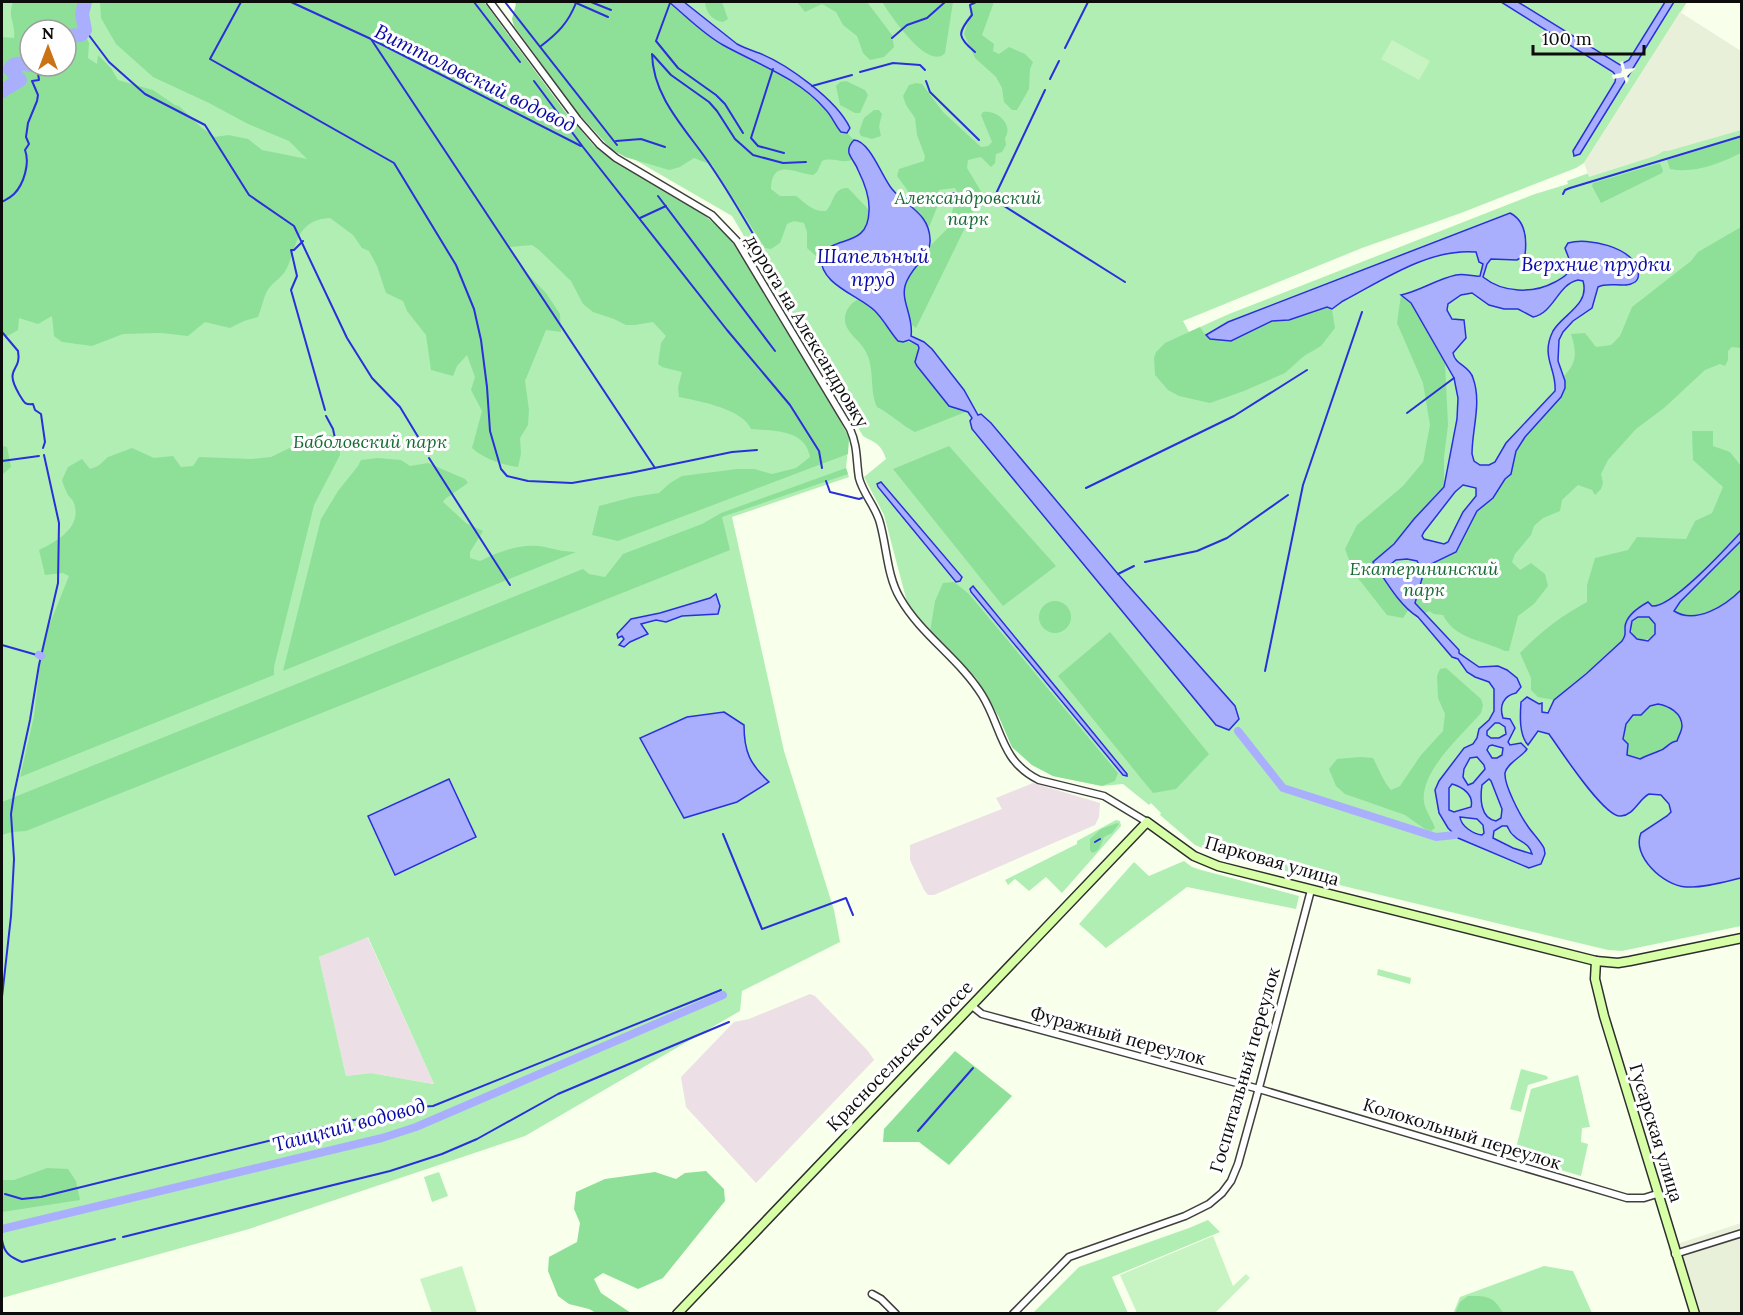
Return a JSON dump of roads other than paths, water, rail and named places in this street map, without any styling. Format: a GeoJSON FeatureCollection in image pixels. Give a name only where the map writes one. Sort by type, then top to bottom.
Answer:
{"type":"FeatureCollection","features":[{"type":"Feature","properties":{"kind":"main road","name":"Парковая улица"},"geometry":{"type":"LineString","coordinates":[[1147,822],[1204,862],[1596,961],[1618,963],[1742,938]]}},
{"type":"Feature","properties":{"kind":"main road","name":"Красносельское шоссе"},"geometry":{"type":"LineString","coordinates":[[677,1314],[1147,822]]}},
{"type":"Feature","properties":{"kind":"main road","name":"Гусарская улица"},"geometry":{"type":"LineString","coordinates":[[1596,961],[1594,971],[1596,988],[1695,1314]]}},
{"type":"Feature","properties":{"kind":"street","name":"дорога на Александровку"},"geometry":{"type":"LineString","coordinates":[[490,2],[578,120],[600,145],[616,158],[712,215],[737,241],[850,429],[856,443],[858,460]]}},
{"type":"Feature","properties":{"kind":"street","name":"Парковая улица"},"geometry":{"type":"LineString","coordinates":[[858,460],[861,484],[880,524],[894,586],[899,598],[909,613],[974,683],[1013,760],[1039,780],[1104,796],[1147,822]]}},
{"type":"Feature","properties":{"kind":"street","name":"Госпитальный переулок"},"geometry":{"type":"LineString","coordinates":[[1013,1314],[1069,1257],[1185,1216],[1209,1204],[1231,1181],[1259,1089],[1311,890]]}},
{"type":"Feature","properties":{"kind":"street","name":"Фуражный переулок"},"geometry":{"type":"LineString","coordinates":[[972,1006],[982,1014],[1259,1089]]}},
{"type":"Feature","properties":{"kind":"street","name":"Колокольный переулок"},"geometry":{"type":"LineString","coordinates":[[1259,1089],[1627,1198],[1644,1198],[1657,1194]]}},
{"type":"Feature","properties":{"kind":"street"},"geometry":{"type":"LineString","coordinates":[[1675,1254],[1742,1233]]}},
{"type":"Feature","properties":{"kind":"street"},"geometry":{"type":"LineString","coordinates":[[872,1294],[881,1299],[896,1314]]}},
{"type":"Feature","properties":{"kind":"water"},"geometry":{"type":"Polygon","coordinates":[[[669,2],[684,2],[737,44],[770,58],[797,74],[823,95],[844,117],[850,128],[847,133],[841,132],[827,112],[802,88],[777,72],[716,41],[669,2]]]}},
{"type":"Feature","properties":{"kind":"water"},"geometry":{"type":"Polygon","coordinates":[[[1501,2],[1518,2],[1620,65],[1629,60],[1665,2],[1674,2],[1580,154],[1574,156],[1573,151],[1615,82],[1616,76],[1501,2]]]}},
{"type":"Feature","properties":{"kind":"water","name":"Шапельный пруд"},"geometry":{"type":"Polygon","coordinates":[[[854,140],[865,146],[892,189],[921,216],[929,230],[928,251],[911,273],[905,286],[911,336],[932,349],[964,390],[978,415],[981,414],[991,423],[1118,574],[1235,706],[1239,719],[1229,730],[1216,725],[972,429],[970,421],[972,418],[968,412],[949,406],[917,366],[915,362],[918,345],[909,340],[898,341],[875,311],[826,275],[821,256],[834,245],[857,236],[867,223],[868,195],[849,153],[854,140]]]}},
{"type":"Feature","properties":{"kind":"water","name":"Верхние прудки"},"geometry":{"type":"Polygon","coordinates":[[[1510,213],[1519,221],[1524,231],[1525,255],[1517,260],[1491,259],[1483,277],[1500,286],[1528,290],[1555,282],[1568,273],[1570,268],[1565,248],[1568,243],[1577,241],[1608,246],[1627,255],[1634,262],[1638,272],[1636,281],[1627,285],[1598,287],[1592,308],[1573,321],[1563,332],[1559,340],[1558,361],[1565,381],[1561,397],[1525,437],[1516,451],[1511,474],[1493,498],[1477,511],[1456,552],[1433,563],[1423,575],[1415,603],[1459,650],[1459,653],[1479,667],[1498,666],[1517,678],[1521,687],[1505,699],[1502,714],[1503,718],[1510,719],[1515,728],[1508,742],[1510,745],[1521,743],[1527,749],[1506,769],[1505,778],[1520,814],[1544,848],[1545,854],[1541,864],[1529,868],[1458,838],[1448,828],[1439,813],[1435,790],[1439,781],[1464,748],[1473,744],[1479,729],[1489,720],[1494,711],[1494,689],[1489,682],[1467,672],[1458,659],[1452,657],[1418,617],[1399,599],[1373,562],[1394,544],[1444,487],[1457,419],[1458,398],[1454,378],[1411,303],[1401,295],[1456,275],[1480,276],[1483,264],[1479,262],[1476,252],[1441,255],[1390,275],[1332,309],[1327,307],[1289,320],[1272,321],[1231,341],[1210,339],[1206,335],[1228,322],[1510,213]],[[1578,280],[1565,287],[1546,310],[1533,317],[1518,309],[1504,309],[1489,305],[1472,293],[1461,295],[1448,304],[1447,310],[1452,319],[1464,320],[1466,338],[1453,353],[1454,357],[1469,371],[1476,387],[1477,406],[1472,454],[1474,461],[1480,465],[1495,462],[1506,443],[1555,391],[1554,376],[1548,356],[1549,340],[1557,325],[1579,303],[1584,289],[1583,281],[1578,280]],[[1463,485],[1422,536],[1424,539],[1444,544],[1448,542],[1463,512],[1476,496],[1476,488],[1463,485]],[[1407,559],[1396,560],[1391,564],[1392,569],[1403,576],[1411,576],[1420,566],[1417,561],[1407,559]],[[1495,723],[1487,731],[1487,735],[1491,738],[1499,738],[1506,734],[1505,727],[1495,723]],[[1489,746],[1487,750],[1492,758],[1502,755],[1503,748],[1489,746]],[[1477,757],[1470,758],[1464,769],[1463,777],[1468,785],[1473,783],[1485,769],[1477,757]],[[1489,779],[1482,785],[1481,801],[1487,816],[1496,821],[1501,818],[1502,809],[1489,779]],[[1452,784],[1449,788],[1449,810],[1454,812],[1471,807],[1471,799],[1467,792],[1452,784]],[[1460,817],[1465,826],[1479,834],[1484,833],[1483,825],[1477,819],[1460,817]],[[1507,826],[1494,831],[1493,838],[1532,854],[1529,847],[1516,838],[1507,826]]]}},
{"type":"Feature","properties":{"kind":"water"},"geometry":{"type":"Polygon","coordinates":[[[881,482],[962,577],[960,581],[956,582],[878,487],[877,484],[881,482]]]}},
{"type":"Feature","properties":{"kind":"water"},"geometry":{"type":"Polygon","coordinates":[[[1741,532],[1741,541],[1680,602],[1674,611],[1692,616],[1701,614],[1719,607],[1741,590],[1741,878],[1707,886],[1686,887],[1659,876],[1645,860],[1641,851],[1639,842],[1641,833],[1671,812],[1669,804],[1661,795],[1649,794],[1629,813],[1621,816],[1614,814],[1594,795],[1549,734],[1538,731],[1528,745],[1520,719],[1521,702],[1527,697],[1539,704],[1542,703],[1542,712],[1548,713],[1554,700],[1622,641],[1625,636],[1626,623],[1634,612],[1648,602],[1652,606],[1672,598],[1698,576],[1741,532]],[[1638,617],[1632,621],[1630,632],[1637,639],[1648,641],[1655,634],[1655,624],[1649,617],[1638,617]],[[1658,704],[1650,706],[1641,715],[1633,715],[1626,724],[1623,739],[1628,744],[1627,755],[1640,759],[1677,741],[1682,728],[1680,717],[1670,708],[1658,704]]]}},
{"type":"Feature","properties":{"kind":"water"},"geometry":{"type":"Polygon","coordinates":[[[973,586],[1127,776],[1123,775],[971,592],[970,589],[973,586]]]}},
{"type":"Feature","properties":{"kind":"water"},"geometry":{"type":"Polygon","coordinates":[[[716,594],[720,606],[718,614],[682,616],[666,622],[656,620],[641,624],[648,634],[624,647],[619,645],[624,639],[622,636],[618,638],[617,634],[631,619],[660,613],[710,598],[716,594]]]}},
{"type":"Feature","properties":{"kind":"water"},"geometry":{"type":"Polygon","coordinates":[[[724,712],[744,725],[749,757],[769,782],[737,802],[684,818],[640,738],[687,717],[724,712]]]}},
{"type":"Feature","properties":{"kind":"water"},"geometry":{"type":"Polygon","coordinates":[[[449,779],[476,837],[395,875],[368,816],[449,779]]]}},
{"type":"Feature","properties":{"kind":"waterway"},"geometry":{"type":"LineString","coordinates":[[78,35],[85,30],[82,14],[85,2]]}},
{"type":"Feature","properties":{"kind":"waterway"},"geometry":{"type":"LineString","coordinates":[[241,2],[210,59],[394,163],[456,265],[474,309],[481,340],[490,431],[501,469],[507,476],[528,481],[572,483],[732,452],[757,450]]}},
{"type":"Feature","properties":{"kind":"waterway","name":"Виттоловский водовод"},"geometry":{"type":"LineString","coordinates":[[291,2],[371,39],[581,146]]}},
{"type":"Feature","properties":{"kind":"waterway"},"geometry":{"type":"LineString","coordinates":[[474,2],[520,62]]}},
{"type":"Feature","properties":{"kind":"waterway"},"geometry":{"type":"LineString","coordinates":[[505,2],[617,145]]}},
{"type":"Feature","properties":{"kind":"waterway"},"geometry":{"type":"LineString","coordinates":[[574,2],[608,17]]}},
{"type":"Feature","properties":{"kind":"waterway"},"geometry":{"type":"LineString","coordinates":[[591,2],[611,10]]}},
{"type":"Feature","properties":{"kind":"waterway"},"geometry":{"type":"LineString","coordinates":[[892,38],[907,25],[927,18],[945,2]]}},
{"type":"Feature","properties":{"kind":"waterway"},"geometry":{"type":"LineString","coordinates":[[975,52],[961,35],[972,15],[970,5],[976,2]]}},
{"type":"Feature","properties":{"kind":"waterway"},"geometry":{"type":"LineString","coordinates":[[1065,48],[1088,2]]}},
{"type":"Feature","properties":{"kind":"waterway"},"geometry":{"type":"LineString","coordinates":[[541,46],[562,27],[576,3]]}},
{"type":"Feature","properties":{"kind":"waterway"},"geometry":{"type":"LineString","coordinates":[[670,3],[656,41],[678,68],[725,104],[743,133]]}},
{"type":"Feature","properties":{"kind":"waterway"},"geometry":{"type":"LineString","coordinates":[[85,30],[109,62],[145,94],[205,125],[249,195],[294,226],[347,338],[372,378],[400,407],[426,450]]}},
{"type":"Feature","properties":{"kind":"waterway"},"geometry":{"type":"LineString","coordinates":[[371,39],[655,468]]}},
{"type":"Feature","properties":{"kind":"waterway"},"geometry":{"type":"LineString","coordinates":[[652,54],[658,86],[665,100],[721,180],[783,285]]}},
{"type":"Feature","properties":{"kind":"waterway"},"geometry":{"type":"LineString","coordinates":[[653,55],[671,75],[709,102],[735,139],[753,155],[783,163],[806,162]]}},
{"type":"Feature","properties":{"kind":"waterway"},"geometry":{"type":"LineString","coordinates":[[1050,79],[1059,61]]}},
{"type":"Feature","properties":{"kind":"waterway"},"geometry":{"type":"LineString","coordinates":[[860,72],[893,63],[920,65],[925,70]]}},
{"type":"Feature","properties":{"kind":"waterway"},"geometry":{"type":"LineString","coordinates":[[18,64],[10,69],[18,78]]}},
{"type":"Feature","properties":{"kind":"waterway"},"geometry":{"type":"LineString","coordinates":[[773,69],[751,138],[758,146],[784,153]]}},
{"type":"Feature","properties":{"kind":"waterway"},"geometry":{"type":"LineString","coordinates":[[812,86],[852,75]]}},
{"type":"Feature","properties":{"kind":"waterway"},"geometry":{"type":"LineString","coordinates":[[2,91],[20,80],[18,78]]}},
{"type":"Feature","properties":{"kind":"waterway"},"geometry":{"type":"LineString","coordinates":[[2,202],[18,190],[25,173],[27,161],[25,150],[29,144],[26,137],[28,123],[38,95],[32,81],[39,80],[39,78]]}},
{"type":"Feature","properties":{"kind":"waterway"},"geometry":{"type":"LineString","coordinates":[[534,81],[727,330],[790,405],[819,451],[822,468]]}},
{"type":"Feature","properties":{"kind":"waterway"},"geometry":{"type":"LineString","coordinates":[[926,81],[930,92],[979,140]]}},
{"type":"Feature","properties":{"kind":"waterway"},"geometry":{"type":"LineString","coordinates":[[994,198],[1045,90]]}},
{"type":"Feature","properties":{"kind":"waterway"},"geometry":{"type":"LineString","coordinates":[[1563,194],[1570,188],[1742,136]]}},
{"type":"Feature","properties":{"kind":"waterway"},"geometry":{"type":"LineString","coordinates":[[616,141],[641,139],[665,147]]}},
{"type":"Feature","properties":{"kind":"waterway"},"geometry":{"type":"LineString","coordinates":[[969,192],[980,195]]}},
{"type":"Feature","properties":{"kind":"waterway"},"geometry":{"type":"LineString","coordinates":[[903,200],[954,193]]}},
{"type":"Feature","properties":{"kind":"waterway"},"geometry":{"type":"LineString","coordinates":[[658,196],[775,351]]}},
{"type":"Feature","properties":{"kind":"waterway"},"geometry":{"type":"LineString","coordinates":[[988,197],[1125,282]]}},
{"type":"Feature","properties":{"kind":"waterway"},"geometry":{"type":"LineString","coordinates":[[640,218],[666,206]]}},
{"type":"Feature","properties":{"kind":"waterway"},"geometry":{"type":"LineString","coordinates":[[303,241],[291,250],[297,276],[291,290],[325,410]]}},
{"type":"Feature","properties":{"kind":"waterway"},"geometry":{"type":"LineString","coordinates":[[1265,671],[1303,485],[1362,312]]}},
{"type":"Feature","properties":{"kind":"waterway"},"geometry":{"type":"LineString","coordinates":[[2,332],[18,351],[19,358],[13,379],[19,394],[24,402],[33,404],[35,410],[41,414],[45,442],[43,448]]}},
{"type":"Feature","properties":{"kind":"waterway"},"geometry":{"type":"LineString","coordinates":[[1086,488],[1234,416],[1307,370]]}},
{"type":"Feature","properties":{"kind":"waterway"},"geometry":{"type":"LineString","coordinates":[[1407,413],[1454,378]]}},
{"type":"Feature","properties":{"kind":"waterway"},"geometry":{"type":"LineString","coordinates":[[326,416],[333,429],[336,443]]}},
{"type":"Feature","properties":{"kind":"waterway"},"geometry":{"type":"LineString","coordinates":[[2,997],[11,916],[14,859],[11,814],[39,665],[58,583],[59,523],[44,455]]}},
{"type":"Feature","properties":{"kind":"waterway"},"geometry":{"type":"LineString","coordinates":[[2,461],[39,456]]}},
{"type":"Feature","properties":{"kind":"waterway"},"geometry":{"type":"LineString","coordinates":[[429,458],[510,585]]}},
{"type":"Feature","properties":{"kind":"waterway"},"geometry":{"type":"LineString","coordinates":[[826,481],[830,492],[862,498]]}},
{"type":"Feature","properties":{"kind":"waterway"},"geometry":{"type":"LineString","coordinates":[[1145,562],[1197,551],[1227,538],[1288,495]]}},
{"type":"Feature","properties":{"kind":"waterway"},"geometry":{"type":"LineString","coordinates":[[1118,574],[1134,566]]}},
{"type":"Feature","properties":{"kind":"waterway"},"geometry":{"type":"LineString","coordinates":[[2,645],[37,655]]}},
{"type":"Feature","properties":{"kind":"waterway"},"geometry":{"type":"LineString","coordinates":[[1238,731],[1283,788],[1436,837],[1455,835]]}},
{"type":"Feature","properties":{"kind":"waterway"},"geometry":{"type":"LineString","coordinates":[[723,834],[762,929],[846,898],[853,915]]}},
{"type":"Feature","properties":{"kind":"waterway","name":"Таицкий водовод"},"geometry":{"type":"LineString","coordinates":[[1095,842],[1100,839]]}},
{"type":"Feature","properties":{"kind":"waterway"},"geometry":{"type":"LineString","coordinates":[[5,1194],[22,1199],[41,1197],[349,1121],[433,1106],[721,990]]}},
{"type":"Feature","properties":{"kind":"waterway","name":"Таицкий водовод"},"geometry":{"type":"LineString","coordinates":[[2,1229],[382,1138],[416,1127],[723,995]]}},
{"type":"Feature","properties":{"kind":"waterway"},"geometry":{"type":"LineString","coordinates":[[123,1237],[390,1171],[442,1154],[477,1139],[558,1094],[729,1022]]}},
{"type":"Feature","properties":{"kind":"waterway"},"geometry":{"type":"LineString","coordinates":[[918,1131],[973,1068]]}},
{"type":"Feature","properties":{"kind":"waterway"},"geometry":{"type":"LineString","coordinates":[[2,1240],[8,1254],[22,1262],[115,1239]]}},
{"type":"Feature","properties":{"kind":"park label","name":"Александровский парк"},"geometry":{"type":"Point","coordinates":[968,208]}},
{"type":"Feature","properties":{"kind":"park label","name":"Баболовский парк"},"geometry":{"type":"Point","coordinates":[370,442]}},
{"type":"Feature","properties":{"kind":"park label","name":"Екатерининский парк"},"geometry":{"type":"Point","coordinates":[1424,579]}}]}
